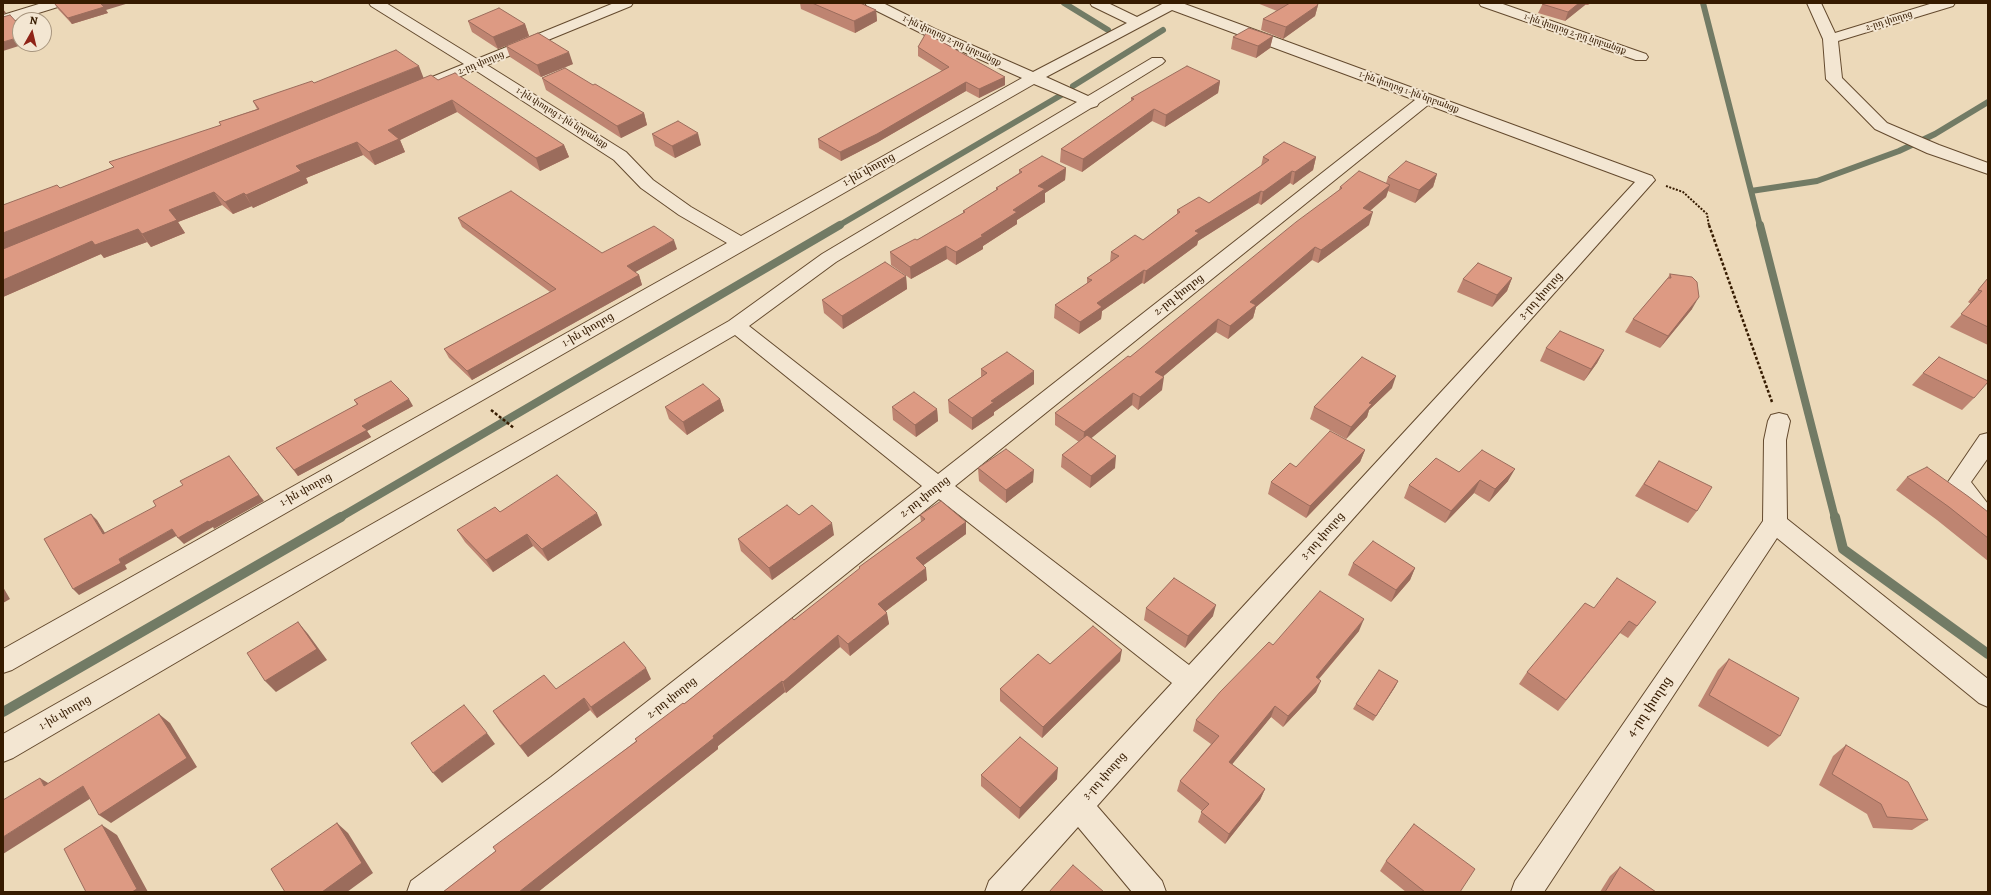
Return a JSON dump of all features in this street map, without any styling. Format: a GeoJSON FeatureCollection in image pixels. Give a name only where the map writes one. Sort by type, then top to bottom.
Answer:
{"type":"FeatureCollection","features":[{"type":"Feature","properties":{"kind":"street"},"geometry":{"type":"LineString","coordinates":[[3,20],[56,3]]}},
{"type":"Feature","properties":{"kind":"street","name":"1-ին փողոց 1-ին նրբանցք"},"geometry":{"type":"LineString","coordinates":[[376,3],[558,115],[620,156],[647,184],[685,211],[740,243]]}},
{"type":"Feature","properties":{"kind":"street","name":"2-րդ փողոց"},"geometry":{"type":"LineString","coordinates":[[394,98],[626,3]]}},
{"type":"Feature","properties":{"kind":"street","name":"1-ին փողոց 2-րդ նրբանցք"},"geometry":{"type":"LineString","coordinates":[[872,3],[930,32],[1032,78],[1091,102]]}},
{"type":"Feature","properties":{"kind":"street"},"geometry":{"type":"LineString","coordinates":[[1097,3],[1136,22]]}},
{"type":"Feature","properties":{"kind":"street","name":"1-ին փողոց 2-րդ նրբանցք"},"geometry":{"type":"LineString","coordinates":[[1486,3],[1641,58]]}},
{"type":"Feature","properties":{"kind":"street"},"geometry":{"type":"LineString","coordinates":[[1814,3],[1830,39],[1834,79],[1881,126],[1933,149],[1988,169]]}},
{"type":"Feature","properties":{"kind":"street","name":"2-րդ փողոց"},"geometry":{"type":"LineString","coordinates":[[1830,39],[1948,3]]}},
{"type":"Feature","properties":{"kind":"street","name":"1-ին փողոց 1-ին նրբանցք"},"geometry":{"type":"LineString","coordinates":[[1173,4],[1646,180]]}},
{"type":"Feature","properties":{"kind":"street","name":"1-ին փողոց"},"geometry":{"type":"LineString","coordinates":[[3,662],[1032,78],[1112,38],[1136,22],[1173,4]]}},
{"type":"Feature","properties":{"kind":"street","name":"1-ին փողոց"},"geometry":{"type":"LineString","coordinates":[[3,749],[532,442],[736,326],[830,258],[1157,61]]}},
{"type":"Feature","properties":{"kind":"street","name":"2-րդ փողոց"},"geometry":{"type":"LineString","coordinates":[[422,892],[561,786],[1427,98]]}},
{"type":"Feature","properties":{"kind":"street","name":"3-րդ փողոց"},"geometry":{"type":"LineString","coordinates":[[1000,892],[1078,804],[1191,682],[1646,180]]}},
{"type":"Feature","properties":{"kind":"street"},"geometry":{"type":"LineString","coordinates":[[736,326],[938,486],[1191,682]]}},
{"type":"Feature","properties":{"kind":"street"},"geometry":{"type":"LineString","coordinates":[[1779,421],[1775,440],[1775,523],[1988,695]]}},
{"type":"Feature","properties":{"kind":"street"},"geometry":{"type":"LineString","coordinates":[[1988,441],[1959,482],[1984,518],[1988,521]]}},
{"type":"Feature","properties":{"kind":"street","name":"4-րդ փողոց"},"geometry":{"type":"LineString","coordinates":[[1526,892],[1775,523]]}},
{"type":"Feature","properties":{"kind":"street"},"geometry":{"type":"LineString","coordinates":[[1078,804],[1151,892]]}},
{"type":"Feature","properties":{"kind":"path"},"geometry":{"type":"LineString","coordinates":[[1646,180],[1683,192],[1707,214],[1711,234],[1779,421]]}},
{"type":"Feature","properties":{"kind":"path"},"geometry":{"type":"LineString","coordinates":[[473,396],[532,442]]}},
{"type":"Feature","properties":{"kind":"building"},"geometry":{"type":"Polygon","coordinates":[[[54,3],[104,3],[101,4],[104,7],[68,18],[54,3]]]}},
{"type":"Feature","properties":{"kind":"building"},"geometry":{"type":"Polygon","coordinates":[[[812,3],[860,3],[876,10],[854,21],[812,3]]]}},
{"type":"Feature","properties":{"kind":"building"},"geometry":{"type":"Polygon","coordinates":[[[1290,3],[1317,3],[1318,5],[1286,27],[1263,19],[1290,3]]]}},
{"type":"Feature","properties":{"kind":"building"},"geometry":{"type":"Polygon","coordinates":[[[1579,3],[1568,12],[1542,4],[1579,3]]]}},
{"type":"Feature","properties":{"kind":"building"},"geometry":{"type":"Polygon","coordinates":[[[499,8],[525,24],[493,37],[468,21],[499,8]]]}},
{"type":"Feature","properties":{"kind":"building"},"geometry":{"type":"Polygon","coordinates":[[[10,15],[12,17],[12,39],[3,42],[3,17],[10,15]]]}},
{"type":"Feature","properties":{"kind":"building"},"geometry":{"type":"Polygon","coordinates":[[[1249,28],[1273,36],[1258,46],[1233,37],[1249,28]]]}},
{"type":"Feature","properties":{"kind":"building"},"geometry":{"type":"Polygon","coordinates":[[[538,33],[569,52],[537,65],[506,46],[538,33]]]}},
{"type":"Feature","properties":{"kind":"building"},"geometry":{"type":"Polygon","coordinates":[[[926,33],[1005,77],[979,89],[966,82],[877,134],[840,152],[818,139],[949,67],[918,47],[926,33]]]}},
{"type":"Feature","properties":{"kind":"building"},"geometry":{"type":"Polygon","coordinates":[[[396,50],[419,66],[3,233],[3,205],[57,185],[60,188],[114,167],[109,162],[221,125],[219,122],[259,109],[253,101],[312,81],[314,83],[396,50]]]}},
{"type":"Feature","properties":{"kind":"building"},"geometry":{"type":"Polygon","coordinates":[[[1187,66],[1220,81],[1166,115],[1154,109],[1083,159],[1061,149],[1134,99],[1131,98],[1187,66]]]}},
{"type":"Feature","properties":{"kind":"building"},"geometry":{"type":"Polygon","coordinates":[[[565,68],[644,113],[617,126],[542,78],[565,68]]]}},
{"type":"Feature","properties":{"kind":"building"},"geometry":{"type":"Polygon","coordinates":[[[455,73],[564,145],[536,158],[452,100],[388,130],[399,139],[369,152],[357,142],[296,166],[301,171],[246,195],[244,193],[225,202],[214,192],[169,210],[177,220],[142,234],[138,229],[95,245],[92,241],[3,280],[3,249],[431,75],[438,80],[455,73]]]}},
{"type":"Feature","properties":{"kind":"building"},"geometry":{"type":"Polygon","coordinates":[[[678,121],[698,133],[672,146],[652,134],[678,121]]]}},
{"type":"Feature","properties":{"kind":"building"},"geometry":{"type":"Polygon","coordinates":[[[1284,142],[1316,157],[1295,172],[1292,171],[1263,192],[1261,191],[1195,231],[1199,233],[1146,271],[1144,270],[1097,303],[1102,307],[1080,322],[1055,305],[1092,280],[1087,278],[1119,256],[1111,252],[1135,235],[1143,240],[1180,212],[1177,210],[1199,197],[1209,203],[1269,160],[1263,157],[1284,142]]]}},
{"type":"Feature","properties":{"kind":"building"},"geometry":{"type":"Polygon","coordinates":[[[1042,156],[1066,168],[1038,186],[1045,189],[1013,210],[1017,212],[981,235],[983,236],[956,252],[946,246],[910,267],[890,252],[915,239],[917,240],[965,212],[963,211],[998,189],[996,188],[1022,172],[1019,170],[1042,156]]]}},
{"type":"Feature","properties":{"kind":"building"},"geometry":{"type":"Polygon","coordinates":[[[1406,161],[1437,174],[1419,190],[1388,177],[1406,161]]]}},
{"type":"Feature","properties":{"kind":"building"},"geometry":{"type":"Polygon","coordinates":[[[1359,171],[1390,185],[1363,208],[1373,212],[1321,250],[1315,247],[1250,302],[1256,305],[1230,326],[1218,319],[1155,372],[1164,377],[1140,397],[1133,393],[1084,432],[1055,413],[1128,356],[1130,357],[1296,222],[1342,188],[1340,187],[1359,171]]]}},
{"type":"Feature","properties":{"kind":"building"},"geometry":{"type":"Polygon","coordinates":[[[511,191],[602,253],[654,226],[674,240],[627,266],[639,275],[467,371],[444,349],[556,289],[458,218],[511,191]]]}},
{"type":"Feature","properties":{"kind":"building"},"geometry":{"type":"Polygon","coordinates":[[[885,262],[906,276],[842,316],[822,300],[885,262]]]}},
{"type":"Feature","properties":{"kind":"building"},"geometry":{"type":"Polygon","coordinates":[[[1478,263],[1512,278],[1497,295],[1463,279],[1478,263]]]}},
{"type":"Feature","properties":{"kind":"building"},"geometry":{"type":"Polygon","coordinates":[[[1670,274],[1692,277],[1697,282],[1699,297],[1668,336],[1633,319],[1668,278],[1671,278],[1670,274]]]}},
{"type":"Feature","properties":{"kind":"building"},"geometry":{"type":"Polygon","coordinates":[[[1988,278],[1988,327],[1961,314],[1982,291],[1978,290],[1988,278]]]}},
{"type":"Feature","properties":{"kind":"building"},"geometry":{"type":"Polygon","coordinates":[[[1560,331],[1604,350],[1591,369],[1546,348],[1560,331]]]}},
{"type":"Feature","properties":{"kind":"building"},"geometry":{"type":"Polygon","coordinates":[[[1007,352],[1034,371],[991,401],[994,402],[972,418],[948,400],[987,373],[981,369],[1007,352]]]}},
{"type":"Feature","properties":{"kind":"building"},"geometry":{"type":"Polygon","coordinates":[[[1362,357],[1396,376],[1369,403],[1372,404],[1351,427],[1314,407],[1362,357]]]}},
{"type":"Feature","properties":{"kind":"building"},"geometry":{"type":"Polygon","coordinates":[[[1939,357],[1988,382],[1974,398],[1923,373],[1939,357]]]}},
{"type":"Feature","properties":{"kind":"building"},"geometry":{"type":"Polygon","coordinates":[[[391,381],[409,399],[362,426],[367,430],[294,470],[276,448],[358,404],[354,400],[391,381]]]}},
{"type":"Feature","properties":{"kind":"building"},"geometry":{"type":"Polygon","coordinates":[[[703,384],[720,399],[683,422],[665,407],[703,384]]]}},
{"type":"Feature","properties":{"kind":"building"},"geometry":{"type":"Polygon","coordinates":[[[914,392],[937,409],[915,425],[892,407],[914,392]]]}},
{"type":"Feature","properties":{"kind":"building"},"geometry":{"type":"Polygon","coordinates":[[[1330,431],[1365,450],[1310,506],[1271,482],[1290,463],[1296,467],[1330,431]]]}},
{"type":"Feature","properties":{"kind":"building"},"geometry":{"type":"Polygon","coordinates":[[[1087,435],[1116,456],[1091,476],[1062,455],[1087,435]]]}},
{"type":"Feature","properties":{"kind":"building"},"geometry":{"type":"Polygon","coordinates":[[[1006,449],[1034,470],[1006,490],[978,468],[1006,449]]]}},
{"type":"Feature","properties":{"kind":"building"},"geometry":{"type":"Polygon","coordinates":[[[1482,450],[1515,469],[1495,489],[1480,480],[1451,511],[1409,485],[1436,458],[1459,472],[1482,450]]]}},
{"type":"Feature","properties":{"kind":"building"},"geometry":{"type":"Polygon","coordinates":[[[229,456],[259,495],[178,538],[172,529],[119,559],[121,563],[73,589],[44,539],[91,514],[103,534],[156,506],[153,501],[183,485],[180,481],[229,456]]]}},
{"type":"Feature","properties":{"kind":"building"},"geometry":{"type":"Polygon","coordinates":[[[1659,461],[1712,487],[1697,511],[1644,484],[1659,461]]]}},
{"type":"Feature","properties":{"kind":"building"},"geometry":{"type":"Polygon","coordinates":[[[1927,467],[1988,512],[1988,538],[1949,507],[1907,477],[1927,467]]]}},
{"type":"Feature","properties":{"kind":"building"},"geometry":{"type":"Polygon","coordinates":[[[557,475],[597,513],[542,549],[527,534],[486,560],[457,530],[495,507],[500,512],[557,475]]]}},
{"type":"Feature","properties":{"kind":"building"},"geometry":{"type":"Polygon","coordinates":[[[941,501],[966,522],[916,558],[926,568],[878,604],[887,613],[848,644],[838,635],[783,682],[782,681],[713,736],[714,738],[519,892],[443,892],[496,851],[493,847],[637,741],[635,739],[683,703],[684,704],[792,618],[794,620],[860,568],[859,567],[925,519],[920,515],[941,501]]]}},
{"type":"Feature","properties":{"kind":"building"},"geometry":{"type":"Polygon","coordinates":[[[787,505],[799,515],[812,505],[832,523],[769,568],[738,539],[787,505]]]}},
{"type":"Feature","properties":{"kind":"building"},"geometry":{"type":"Polygon","coordinates":[[[1373,541],[1415,568],[1396,590],[1353,563],[1373,541]]]}},
{"type":"Feature","properties":{"kind":"building"},"geometry":{"type":"Polygon","coordinates":[[[1174,578],[1216,605],[1188,636],[1146,608],[1174,578]]]}},
{"type":"Feature","properties":{"kind":"building"},"geometry":{"type":"Polygon","coordinates":[[[1617,578],[1656,602],[1637,626],[1629,621],[1566,700],[1527,672],[1585,603],[1594,608],[1617,578]]]}},
{"type":"Feature","properties":{"kind":"building"},"geometry":{"type":"Polygon","coordinates":[[[1320,591],[1364,619],[1316,677],[1321,681],[1288,716],[1275,706],[1229,762],[1265,789],[1229,834],[1201,812],[1209,804],[1180,781],[1219,736],[1196,720],[1220,692],[1269,642],[1273,645],[1320,591]]]}},
{"type":"Feature","properties":{"kind":"building"},"geometry":{"type":"Polygon","coordinates":[[[298,622],[317,649],[265,681],[247,653],[298,622]]]}},
{"type":"Feature","properties":{"kind":"building"},"geometry":{"type":"Polygon","coordinates":[[[1093,626],[1122,650],[1043,727],[1000,689],[1038,654],[1050,664],[1093,626]]]}},
{"type":"Feature","properties":{"kind":"building"},"geometry":{"type":"Polygon","coordinates":[[[624,642],[646,668],[591,707],[584,698],[520,746],[493,711],[544,675],[556,689],[624,642]]]}},
{"type":"Feature","properties":{"kind":"building"},"geometry":{"type":"Polygon","coordinates":[[[1729,659],[1799,698],[1780,736],[1709,695],[1729,659]]]}},
{"type":"Feature","properties":{"kind":"building"},"geometry":{"type":"Polygon","coordinates":[[[1379,670],[1398,681],[1376,716],[1356,704],[1379,670]]]}},
{"type":"Feature","properties":{"kind":"building"},"geometry":{"type":"Polygon","coordinates":[[[464,705],[487,733],[433,773],[411,743],[464,705]]]}},
{"type":"Feature","properties":{"kind":"building"},"geometry":{"type":"Polygon","coordinates":[[[159,714],[187,758],[99,815],[83,786],[3,837],[3,800],[40,778],[44,786],[159,714]]]}},
{"type":"Feature","properties":{"kind":"building"},"geometry":{"type":"Polygon","coordinates":[[[1020,737],[1058,768],[1020,808],[981,775],[1020,737]]]}},
{"type":"Feature","properties":{"kind":"building"},"geometry":{"type":"Polygon","coordinates":[[[1846,745],[1908,782],[1928,820],[1887,817],[1881,804],[1832,774],[1846,745]]]}},
{"type":"Feature","properties":{"kind":"building"},"geometry":{"type":"Polygon","coordinates":[[[337,823],[362,863],[322,892],[285,892],[271,869],[337,823]]]}},
{"type":"Feature","properties":{"kind":"building"},"geometry":{"type":"Polygon","coordinates":[[[1414,824],[1475,869],[1460,892],[1425,892],[1386,861],[1414,824]]]}},
{"type":"Feature","properties":{"kind":"building"},"geometry":{"type":"Polygon","coordinates":[[[102,825],[137,889],[132,892],[86,892],[64,849],[102,825]]]}},
{"type":"Feature","properties":{"kind":"building"},"geometry":{"type":"Polygon","coordinates":[[[1073,865],[1104,892],[1049,892],[1073,865]]]}},
{"type":"Feature","properties":{"kind":"building"},"geometry":{"type":"Polygon","coordinates":[[[1620,867],[1656,892],[1605,892],[1620,867]]]}},
{"type":"Feature","properties":{"kind":"waterway"},"geometry":{"type":"LineString","coordinates":[[1064,3],[1108,30]]}},
{"type":"Feature","properties":{"kind":"waterway"},"geometry":{"type":"LineString","coordinates":[[1703,3],[1751,191]]}},
{"type":"Feature","properties":{"kind":"waterway"},"geometry":{"type":"LineString","coordinates":[[1073,86],[1163,30]]}},
{"type":"Feature","properties":{"kind":"waterway"},"geometry":{"type":"LineString","coordinates":[[838,226],[1063,94]]}},
{"type":"Feature","properties":{"kind":"waterway"},"geometry":{"type":"LineString","coordinates":[[1751,191],[1817,181],[1899,151],[1935,134],[1988,102]]}},
{"type":"Feature","properties":{"kind":"waterway"},"geometry":{"type":"LineString","coordinates":[[1751,191],[1760,226]]}},
{"type":"Feature","properties":{"kind":"waterway"},"geometry":{"type":"LineString","coordinates":[[339,518],[840,225]]}},
{"type":"Feature","properties":{"kind":"waterway"},"geometry":{"type":"LineString","coordinates":[[1760,225],[1835,518]]}},
{"type":"Feature","properties":{"kind":"waterway"},"geometry":{"type":"LineString","coordinates":[[3,712],[341,517]]}},
{"type":"Feature","properties":{"kind":"waterway"},"geometry":{"type":"LineString","coordinates":[[1835,517],[1843,549],[1988,654]]}}]}
